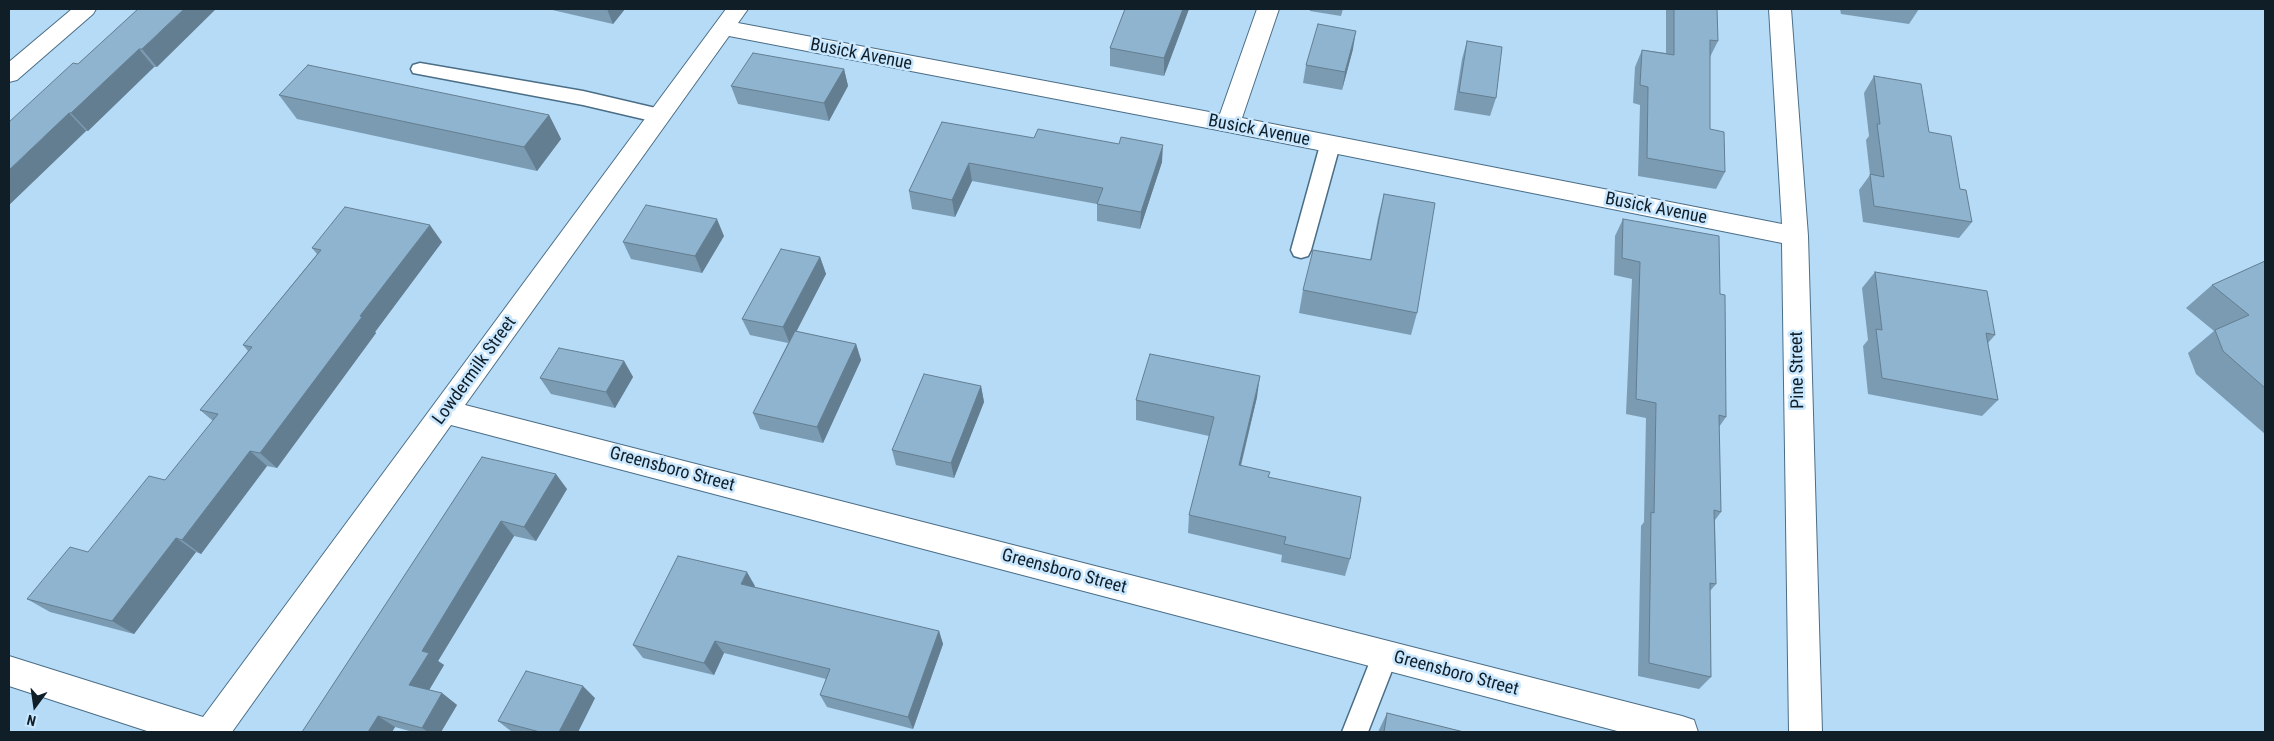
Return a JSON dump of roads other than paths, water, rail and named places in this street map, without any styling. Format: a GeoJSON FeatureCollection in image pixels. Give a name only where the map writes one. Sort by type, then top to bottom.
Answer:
{"type":"FeatureCollection","features":[{"type":"Feature","properties":{"kind":"street"},"geometry":{"type":"LineString","coordinates":[[9,74],[85,9]]}},
{"type":"Feature","properties":{"kind":"street"},"geometry":{"type":"LineString","coordinates":[[1228,124],[1268,9]]}},
{"type":"Feature","properties":{"kind":"street","name":"Pine Street"},"geometry":{"type":"LineString","coordinates":[[1780,9],[1795,236],[1806,732]]}},
{"type":"Feature","properties":{"kind":"street","name":"Busick Avenue"},"geometry":{"type":"LineString","coordinates":[[730,19],[1330,145],[1795,236]]}},
{"type":"Feature","properties":{"kind":"street","name":"Lowdermilk Street"},"geometry":{"type":"LineString","coordinates":[[212,732],[730,19]]}},
{"type":"Feature","properties":{"kind":"street","name":"Greensboro Street"},"geometry":{"type":"LineString","coordinates":[[446,412],[1682,732]]}},
{"type":"Feature","properties":{"kind":"street"},"geometry":{"type":"LineString","coordinates":[[9,671],[200,732]]}},
{"type":"Feature","properties":{"kind":"lane"},"geometry":{"type":"LineString","coordinates":[[420,69],[583,98],[660,116]]}},
{"type":"Feature","properties":{"kind":"lane"},"geometry":{"type":"LineString","coordinates":[[1301,250],[1330,145]]}},
{"type":"Feature","properties":{"kind":"lane"},"geometry":{"type":"LineString","coordinates":[[1355,732],[1385,655]]}}]}
